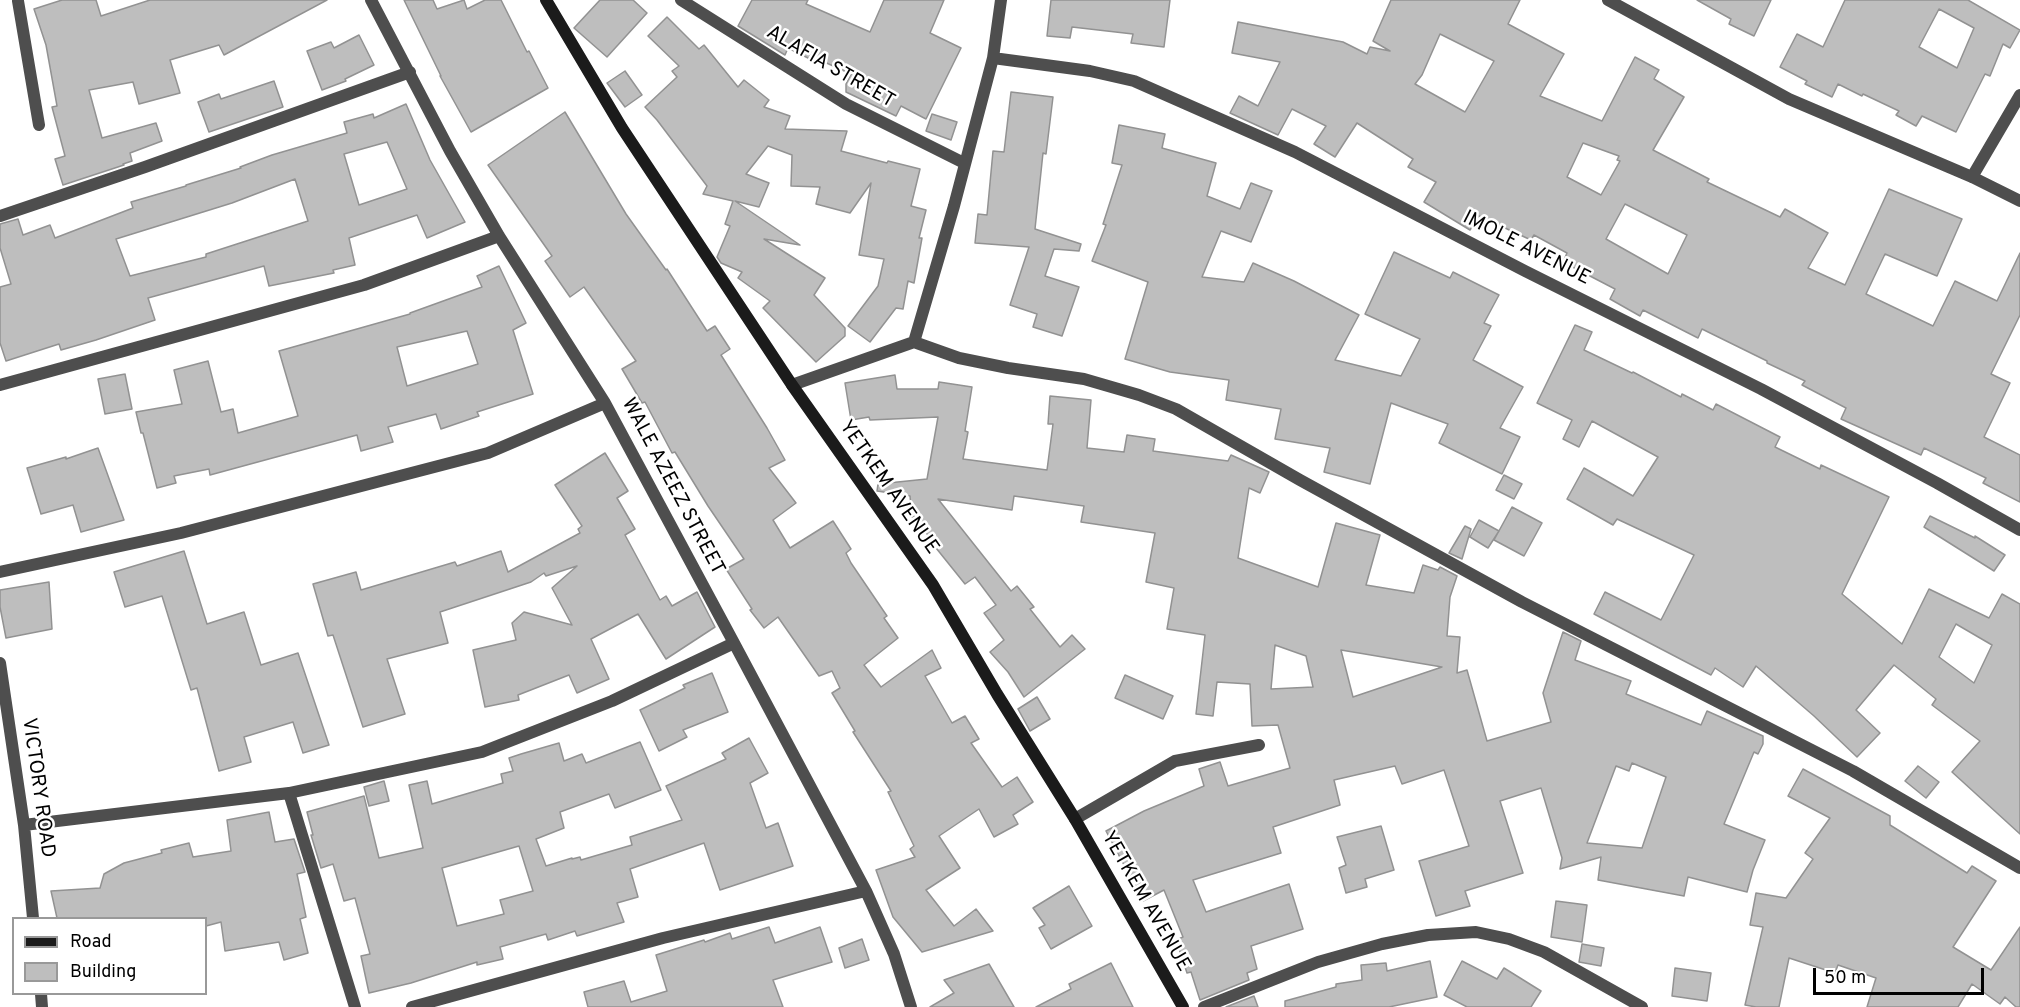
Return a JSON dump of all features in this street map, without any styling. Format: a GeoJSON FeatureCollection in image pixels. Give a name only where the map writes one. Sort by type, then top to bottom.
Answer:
{"type":"FeatureCollection","features":[{"type":"Feature","properties":{"kind":"street"},"geometry":{"type":"LineString","coordinates":[[19,0],[39,125]]}},
{"type":"Feature","properties":{"kind":"street","name":"WALE AZEEZ STREET"},"geometry":{"type":"LineString","coordinates":[[371,0],[450,151],[499,236],[605,404],[734,643],[866,891],[894,954],[911,1007]]}},
{"type":"Feature","properties":{"kind":"street","name":"YETKEM AVENUE"},"geometry":{"type":"LineString","coordinates":[[546,0],[622,128],[792,385],[933,585],[997,694],[1075,819],[1183,1007]]}},
{"type":"Feature","properties":{"kind":"street","name":"ALAFIA STREET"},"geometry":{"type":"LineString","coordinates":[[681,0],[846,104],[964,163]]}},
{"type":"Feature","properties":{"kind":"street"},"geometry":{"type":"LineString","coordinates":[[914,342],[954,206],[993,58],[1001,0]]}},
{"type":"Feature","properties":{"kind":"street"},"geometry":{"type":"LineString","coordinates":[[1608,0],[1789,99],[1972,177],[2020,201]]}},
{"type":"Feature","properties":{"kind":"street","name":"IMOLE AVENUE"},"geometry":{"type":"LineString","coordinates":[[993,58],[1090,71],[1134,81],[1295,152],[1761,389],[2020,530]]}},
{"type":"Feature","properties":{"kind":"street"},"geometry":{"type":"LineString","coordinates":[[0,216],[145,167],[410,72]]}},
{"type":"Feature","properties":{"kind":"street"},"geometry":{"type":"LineString","coordinates":[[1972,177],[2020,95]]}},
{"type":"Feature","properties":{"kind":"street"},"geometry":{"type":"LineString","coordinates":[[0,385],[364,285],[499,236]]}},
{"type":"Feature","properties":{"kind":"street"},"geometry":{"type":"LineString","coordinates":[[792,385],[914,342],[959,358],[1084,379],[1139,394],[1176,409],[1521,602],[1852,771],[2020,868]]}},
{"type":"Feature","properties":{"kind":"street"},"geometry":{"type":"LineString","coordinates":[[0,572],[181,533],[488,453],[605,404]]}},
{"type":"Feature","properties":{"kind":"street"},"geometry":{"type":"LineString","coordinates":[[24,825],[289,793],[482,752],[612,701],[734,643]]}},
{"type":"Feature","properties":{"kind":"street","name":"VICTORY ROAD"},"geometry":{"type":"LineString","coordinates":[[0,668],[24,825],[33,917]]}},
{"type":"Feature","properties":{"kind":"street"},"geometry":{"type":"LineString","coordinates":[[1075,819],[1175,761],[1259,745]]}},
{"type":"Feature","properties":{"kind":"street"},"geometry":{"type":"LineString","coordinates":[[289,793],[356,1007]]}},
{"type":"Feature","properties":{"kind":"street"},"geometry":{"type":"LineString","coordinates":[[412,1007],[663,938],[866,891]]}},
{"type":"Feature","properties":{"kind":"street"},"geometry":{"type":"LineString","coordinates":[[1204,1007],[1318,962],[1383,944],[1428,935],[1476,932],[1509,939],[1544,952],[1642,1007]]}},
{"type":"Feature","properties":{"kind":"building"},"geometry":{"type":"Polygon","coordinates":[[[62,0],[96,0],[101,16],[150,0],[327,0],[224,55],[219,45],[170,60],[180,93],[139,104],[133,82],[89,90],[102,138],[156,123],[162,141],[130,153],[132,161],[124,165],[63,185],[55,159],[65,156],[52,107],[57,106],[46,45],[34,9],[62,0]]]}},
{"type":"Feature","properties":{"kind":"building"},"geometry":{"type":"Polygon","coordinates":[[[404,0],[433,0],[437,9],[464,0],[467,9],[485,0],[501,0],[548,88],[471,132],[440,76],[404,0]]]}},
{"type":"Feature","properties":{"kind":"building"},"geometry":{"type":"Polygon","coordinates":[[[600,0],[633,0],[647,13],[607,57],[574,28],[600,0]]]}},
{"type":"Feature","properties":{"kind":"building"},"geometry":{"type":"Polygon","coordinates":[[[752,0],[808,0],[806,4],[870,32],[884,0],[944,0],[930,33],[961,48],[926,119],[901,106],[896,116],[846,92],[846,84],[851,74],[788,48],[785,55],[738,26],[752,0]]]}},
{"type":"Feature","properties":{"kind":"building"},"geometry":{"type":"Polygon","coordinates":[[[1051,0],[1170,0],[1164,47],[1131,43],[1133,34],[1072,27],[1070,38],[1047,36],[1051,0]]]}},
{"type":"Feature","properties":{"kind":"building"},"geometry":{"type":"Polygon","coordinates":[[[1391,0],[1520,0],[1508,24],[1564,54],[1540,96],[1602,121],[1635,57],[1659,70],[1654,79],[1684,97],[1653,150],[1709,179],[1707,182],[1780,217],[1785,209],[1828,233],[1808,268],[1845,285],[1889,189],[1962,219],[1937,276],[1885,254],[1866,294],[1933,326],[1955,281],[1997,301],[2020,253],[2020,315],[1991,374],[2010,383],[1984,437],[2020,455],[2020,502],[1983,483],[1986,478],[1924,448],[1921,455],[1841,419],[1846,408],[1802,385],[1805,381],[1702,329],[1698,338],[1643,310],[1640,316],[1610,299],[1615,289],[1563,262],[1567,253],[1534,235],[1531,240],[1479,216],[1470,230],[1424,202],[1436,182],[1408,167],[1413,159],[1357,123],[1335,157],[1314,144],[1326,126],[1292,109],[1278,135],[1230,113],[1239,96],[1258,106],[1280,62],[1232,53],[1238,22],[1343,42],[1367,54],[1370,47],[1390,51],[1373,41],[1391,0]],[[1440,34],[1422,75],[1415,84],[1465,112],[1494,61],[1440,34]],[[1583,143],[1567,177],[1601,195],[1620,161],[1617,160],[1619,156],[1583,143]],[[1625,204],[1606,239],[1668,274],[1687,235],[1625,204]]]}},
{"type":"Feature","properties":{"kind":"building"},"geometry":{"type":"Polygon","coordinates":[[[1697,0],[1771,0],[1754,36],[1729,24],[1731,19],[1697,0]]]}},
{"type":"Feature","properties":{"kind":"building"},"geometry":{"type":"Polygon","coordinates":[[[1845,0],[1968,0],[2020,30],[2010,48],[2003,44],[1990,76],[1985,74],[1956,132],[1922,116],[1916,126],[1896,115],[1899,111],[1838,84],[1832,97],[1805,84],[1807,81],[1780,67],[1797,34],[1823,47],[1845,0]],[[1939,9],[1919,47],[1957,68],[1974,28],[1939,9]]]}},
{"type":"Feature","properties":{"kind":"building"},"geometry":{"type":"Polygon","coordinates":[[[667,17],[699,49],[704,45],[738,87],[744,80],[769,100],[764,107],[790,116],[785,129],[847,131],[841,151],[920,169],[911,206],[926,210],[919,238],[922,238],[914,283],[908,281],[903,309],[896,308],[870,342],[848,326],[878,286],[884,259],[859,255],[871,183],[850,213],[816,204],[820,187],[791,186],[792,155],[768,146],[746,174],[769,183],[759,207],[735,201],[800,245],[764,239],[825,278],[814,295],[845,328],[845,336],[816,362],[763,308],[770,301],[738,278],[742,272],[721,263],[717,257],[730,226],[725,224],[733,201],[703,194],[707,186],[645,107],[677,77],[672,71],[679,66],[648,36],[667,17]]]}},
{"type":"Feature","properties":{"kind":"building"},"geometry":{"type":"Polygon","coordinates":[[[359,35],[374,65],[345,79],[346,81],[322,90],[307,51],[331,42],[334,48],[359,35]]]}},
{"type":"Feature","properties":{"kind":"building"},"geometry":{"type":"Polygon","coordinates":[[[625,71],[642,95],[625,107],[607,83],[625,71]]]}},
{"type":"Feature","properties":{"kind":"building"},"geometry":{"type":"Polygon","coordinates":[[[274,81],[283,107],[209,132],[198,102],[219,94],[221,99],[274,81]]]}},
{"type":"Feature","properties":{"kind":"building"},"geometry":{"type":"Polygon","coordinates":[[[1011,92],[1053,97],[1046,154],[1043,153],[1035,229],[1081,244],[1079,251],[1054,249],[1045,276],[1079,287],[1062,336],[1033,327],[1037,314],[1010,305],[1029,247],[975,243],[978,214],[987,215],[993,151],[1004,152],[1011,92]]]}},
{"type":"Feature","properties":{"kind":"building"},"geometry":{"type":"Polygon","coordinates":[[[406,104],[430,160],[465,222],[427,238],[417,215],[349,238],[355,265],[333,270],[334,273],[269,286],[264,266],[148,298],[155,320],[61,350],[59,344],[6,361],[0,343],[0,287],[11,284],[0,248],[0,224],[18,219],[23,235],[50,225],[55,238],[133,208],[131,202],[241,168],[272,155],[347,133],[344,122],[373,114],[374,118],[406,104]],[[387,142],[344,154],[359,205],[407,189],[387,142]],[[295,179],[232,203],[116,239],[130,276],[206,257],[206,254],[308,221],[295,179]]]}},
{"type":"Feature","properties":{"kind":"building"},"geometry":{"type":"Polygon","coordinates":[[[565,112],[626,214],[667,269],[707,331],[715,326],[730,349],[721,355],[785,460],[769,468],[796,503],[773,520],[790,548],[833,521],[851,549],[846,553],[851,563],[887,616],[884,618],[898,638],[864,665],[881,687],[932,650],[941,668],[925,676],[952,723],[965,716],[979,739],[971,743],[1002,787],[1017,777],[1033,802],[1013,815],[1018,824],[994,837],[979,809],[939,836],[960,868],[926,890],[954,926],[976,909],[993,931],[922,952],[893,917],[876,870],[915,857],[910,849],[914,846],[888,792],[891,791],[853,732],[855,731],[832,693],[840,688],[832,671],[819,676],[778,617],[764,628],[750,610],[752,609],[726,569],[744,559],[675,452],[672,453],[645,402],[642,403],[622,369],[636,361],[584,287],[570,297],[545,261],[552,256],[488,165],[565,112]]]}},
{"type":"Feature","properties":{"kind":"building"},"geometry":{"type":"Polygon","coordinates":[[[932,114],[957,122],[951,140],[926,131],[932,114]]]}},
{"type":"Feature","properties":{"kind":"building"},"geometry":{"type":"Polygon","coordinates":[[[1119,125],[1165,134],[1162,148],[1216,163],[1207,196],[1240,209],[1251,183],[1272,191],[1251,242],[1221,231],[1202,277],[1244,282],[1253,263],[1294,281],[1359,315],[1335,360],[1401,376],[1420,339],[1365,314],[1394,252],[1450,278],[1453,272],[1499,295],[1484,323],[1491,326],[1473,360],[1523,387],[1500,428],[1520,437],[1502,474],[1439,443],[1448,424],[1391,403],[1370,484],[1324,472],[1330,448],[1275,439],[1281,409],[1226,400],[1229,380],[1170,372],[1125,359],[1148,282],[1092,261],[1106,225],[1103,224],[1122,165],[1112,163],[1119,125]]]}},
{"type":"Feature","properties":{"kind":"building"},"geometry":{"type":"Polygon","coordinates":[[[499,266],[526,323],[513,330],[533,394],[477,412],[479,416],[441,429],[436,414],[388,427],[393,442],[361,451],[357,435],[210,475],[209,469],[174,476],[176,483],[157,488],[136,412],[182,404],[174,370],[208,361],[221,412],[233,409],[238,433],[298,416],[279,351],[410,314],[482,287],[477,276],[499,266]],[[467,331],[397,347],[407,386],[478,364],[467,331]]]}},
{"type":"Feature","properties":{"kind":"building"},"geometry":{"type":"Polygon","coordinates":[[[1575,325],[1592,332],[1584,350],[1681,397],[1682,394],[1713,410],[1716,404],[1780,437],[1775,447],[1820,469],[1821,465],[1889,497],[1842,594],[1902,644],[1929,589],[1989,618],[2002,594],[2020,604],[2020,834],[1952,772],[1980,741],[1932,705],[1936,699],[1894,665],[1856,710],[1880,733],[1857,757],[1756,666],[1743,687],[1715,668],[1711,675],[1594,614],[1605,592],[1661,620],[1694,555],[1617,519],[1613,525],[1567,499],[1584,468],[1633,496],[1658,457],[1592,421],[1579,447],[1563,439],[1572,420],[1537,403],[1575,325]],[[1956,624],[1939,657],[1974,683],[1992,645],[1956,624]]]}},
{"type":"Feature","properties":{"kind":"building"},"geometry":{"type":"Polygon","coordinates":[[[125,374],[132,409],[105,414],[98,379],[125,374]]]}},
{"type":"Feature","properties":{"kind":"building"},"geometry":{"type":"Polygon","coordinates":[[[895,375],[897,389],[938,389],[939,382],[972,387],[963,459],[1047,470],[1053,424],[1048,424],[1050,396],[1091,400],[1087,448],[1124,452],[1127,435],[1155,439],[1153,451],[1228,461],[1231,455],[1269,472],[1260,493],[1249,488],[1238,558],[1318,587],[1336,523],[1380,535],[1366,585],[1414,593],[1423,565],[1438,570],[1440,567],[1457,576],[1450,597],[1447,636],[1460,637],[1457,673],[1467,670],[1487,741],[1551,722],[1543,693],[1563,632],[1581,641],[1575,660],[1631,681],[1626,694],[1701,725],[1707,711],[1763,736],[1763,744],[1758,754],[1754,752],[1724,824],[1765,840],[1747,892],[1688,877],[1684,896],[1598,880],[1601,857],[1560,869],[1562,858],[1541,788],[1500,801],[1523,873],[1465,891],[1470,906],[1436,916],[1419,861],[1469,846],[1444,770],[1402,784],[1395,766],[1334,780],[1340,805],[1273,827],[1281,853],[1193,880],[1206,912],[1289,884],[1303,929],[1251,946],[1257,969],[1247,973],[1249,980],[1200,1000],[1191,972],[1187,973],[1176,940],[1183,937],[1164,890],[1143,901],[1106,831],[1144,811],[1204,786],[1199,769],[1220,762],[1228,786],[1290,768],[1278,725],[1252,726],[1250,684],[1217,682],[1213,716],[1196,714],[1205,635],[1167,629],[1174,588],[1146,582],[1155,533],[1081,522],[1084,506],[1014,496],[1012,510],[938,499],[1011,591],[1017,586],[1034,607],[1030,609],[1060,647],[1072,635],[1085,649],[1024,697],[1008,672],[990,652],[1004,640],[984,613],[996,605],[975,577],[965,584],[932,543],[917,516],[912,517],[910,496],[877,491],[878,484],[927,479],[938,417],[870,420],[869,417],[851,420],[845,383],[895,375]],[[1275,645],[1271,689],[1313,687],[1306,656],[1275,645]],[[1341,650],[1353,697],[1442,667],[1341,650]],[[1632,763],[1629,771],[1616,766],[1587,843],[1642,848],[1666,777],[1632,763]]]}},
{"type":"Feature","properties":{"kind":"building"},"geometry":{"type":"Polygon","coordinates":[[[98,448],[124,520],[81,532],[73,505],[41,514],[27,468],[66,457],[66,459],[98,448]]]}},
{"type":"Feature","properties":{"kind":"building"},"geometry":{"type":"Polygon","coordinates":[[[605,453],[628,491],[617,498],[635,529],[625,535],[660,600],[666,596],[672,606],[697,592],[715,627],[666,659],[638,614],[591,639],[609,679],[577,693],[569,675],[518,695],[519,700],[485,707],[473,650],[516,640],[512,623],[524,612],[572,625],[552,588],[577,566],[546,576],[544,573],[531,582],[440,612],[448,643],[387,659],[405,714],[363,727],[333,635],[328,636],[313,584],[356,572],[361,590],[455,562],[457,566],[501,551],[508,572],[580,533],[578,529],[582,526],[555,485],[605,453]]]}},
{"type":"Feature","properties":{"kind":"building"},"geometry":{"type":"Polygon","coordinates":[[[1504,475],[1522,484],[1514,499],[1496,490],[1504,475]]]}},
{"type":"Feature","properties":{"kind":"building"},"geometry":{"type":"Polygon","coordinates":[[[1512,507],[1542,523],[1524,556],[1494,540],[1512,507]]]}},
{"type":"Feature","properties":{"kind":"building"},"geometry":{"type":"Polygon","coordinates":[[[1930,516],[1975,538],[1975,536],[2005,555],[1994,571],[1924,527],[1930,516]]]}},
{"type":"Feature","properties":{"kind":"building"},"geometry":{"type":"Polygon","coordinates":[[[1479,520],[1499,531],[1488,548],[1470,537],[1479,520]]]}},
{"type":"Feature","properties":{"kind":"building"},"geometry":{"type":"Polygon","coordinates":[[[1465,526],[1471,529],[1462,559],[1449,553],[1465,526]]]}},
{"type":"Feature","properties":{"kind":"building"},"geometry":{"type":"Polygon","coordinates":[[[184,551],[207,624],[244,612],[261,665],[298,653],[329,745],[303,753],[293,722],[244,737],[251,762],[219,771],[197,688],[191,690],[162,596],[125,607],[114,572],[184,551]]]}},
{"type":"Feature","properties":{"kind":"building"},"geometry":{"type":"Polygon","coordinates":[[[49,582],[52,629],[6,638],[0,607],[0,590],[49,582]]]}},
{"type":"Feature","properties":{"kind":"building"},"geometry":{"type":"Polygon","coordinates":[[[712,673],[728,712],[683,730],[687,737],[659,751],[640,710],[685,688],[683,685],[712,673]]]}},
{"type":"Feature","properties":{"kind":"building"},"geometry":{"type":"Polygon","coordinates":[[[1125,675],[1173,696],[1163,719],[1115,698],[1125,675]]]}},
{"type":"Feature","properties":{"kind":"building"},"geometry":{"type":"Polygon","coordinates":[[[1037,697],[1050,719],[1030,731],[1018,709],[1037,697]]]}},
{"type":"Feature","properties":{"kind":"building"},"geometry":{"type":"Polygon","coordinates":[[[749,738],[768,773],[750,783],[766,828],[778,823],[793,866],[720,890],[704,843],[630,869],[638,897],[617,903],[624,922],[577,936],[575,931],[548,940],[546,934],[500,947],[503,959],[477,965],[477,962],[411,983],[369,993],[361,956],[370,954],[355,898],[344,901],[333,864],[321,868],[307,812],[364,796],[379,858],[423,848],[409,785],[427,781],[432,804],[503,783],[501,774],[513,771],[509,758],[521,754],[559,743],[564,761],[582,754],[586,763],[640,742],[661,790],[615,808],[609,794],[560,812],[564,828],[536,839],[546,866],[572,858],[580,857],[581,860],[632,845],[630,837],[682,820],[666,786],[726,759],[722,753],[749,738]],[[519,846],[442,868],[457,926],[504,914],[500,900],[533,891],[519,846]]]}},
{"type":"Feature","properties":{"kind":"building"},"geometry":{"type":"Polygon","coordinates":[[[1918,766],[1939,782],[1926,798],[1905,781],[1918,766]]]}},
{"type":"Feature","properties":{"kind":"building"},"geometry":{"type":"Polygon","coordinates":[[[1803,769],[1890,816],[1890,825],[1967,873],[1972,866],[1996,881],[1953,947],[1991,970],[2020,927],[2020,1007],[2016,1007],[2005,997],[2000,1004],[1972,984],[1958,1007],[1867,1007],[1876,978],[1838,965],[1835,973],[1789,958],[1779,1007],[1745,1005],[1763,927],[1750,925],[1756,893],[1786,898],[1813,859],[1805,853],[1830,818],[1788,796],[1803,769]]]}},
{"type":"Feature","properties":{"kind":"building"},"geometry":{"type":"Polygon","coordinates":[[[384,781],[389,801],[369,806],[364,787],[384,781]]]}},
{"type":"Feature","properties":{"kind":"building"},"geometry":{"type":"Polygon","coordinates":[[[269,812],[275,842],[294,839],[305,872],[297,874],[306,917],[300,919],[308,953],[284,960],[279,942],[225,951],[221,922],[207,926],[207,917],[57,917],[51,891],[100,888],[104,874],[124,863],[189,843],[193,857],[231,851],[227,820],[269,812]]]}},
{"type":"Feature","properties":{"kind":"building"},"geometry":{"type":"Polygon","coordinates":[[[1381,826],[1394,870],[1365,879],[1367,887],[1346,893],[1339,868],[1346,865],[1337,837],[1381,826]]]}},
{"type":"Feature","properties":{"kind":"building"},"geometry":{"type":"Polygon","coordinates":[[[1069,886],[1092,926],[1051,949],[1039,928],[1045,925],[1033,908],[1069,886]]]}},
{"type":"Feature","properties":{"kind":"building"},"geometry":{"type":"Polygon","coordinates":[[[1556,901],[1587,905],[1582,942],[1551,937],[1556,901]]]}},
{"type":"Feature","properties":{"kind":"building"},"geometry":{"type":"Polygon","coordinates":[[[769,927],[775,943],[820,927],[832,962],[773,980],[783,1007],[588,1007],[584,992],[624,981],[631,1002],[667,991],[656,955],[730,933],[732,939],[769,927]]]}},
{"type":"Feature","properties":{"kind":"building"},"geometry":{"type":"Polygon","coordinates":[[[862,939],[869,960],[845,968],[839,948],[862,939]]]}},
{"type":"Feature","properties":{"kind":"building"},"geometry":{"type":"Polygon","coordinates":[[[1582,944],[1604,948],[1601,966],[1579,962],[1582,944]]]}},
{"type":"Feature","properties":{"kind":"building"},"geometry":{"type":"Polygon","coordinates":[[[1430,961],[1437,997],[1389,1007],[1285,1007],[1285,1001],[1336,987],[1336,984],[1362,980],[1361,965],[1386,963],[1387,971],[1430,961]]]}},
{"type":"Feature","properties":{"kind":"building"},"geometry":{"type":"Polygon","coordinates":[[[1462,961],[1497,979],[1504,968],[1541,991],[1531,1007],[1467,1007],[1444,995],[1462,961]]]}},
{"type":"Feature","properties":{"kind":"building"},"geometry":{"type":"Polygon","coordinates":[[[1111,963],[1133,1007],[1036,1007],[1071,989],[1069,984],[1111,963]]]}},
{"type":"Feature","properties":{"kind":"building"},"geometry":{"type":"Polygon","coordinates":[[[989,964],[1014,1007],[930,1007],[954,993],[944,980],[989,964]]]}},
{"type":"Feature","properties":{"kind":"building"},"geometry":{"type":"Polygon","coordinates":[[[1675,968],[1711,973],[1707,1001],[1672,996],[1675,968]]]}},
{"type":"Feature","properties":{"kind":"building"},"geometry":{"type":"Polygon","coordinates":[[[1254,996],[1258,1007],[1226,1007],[1254,996]]]}}]}
